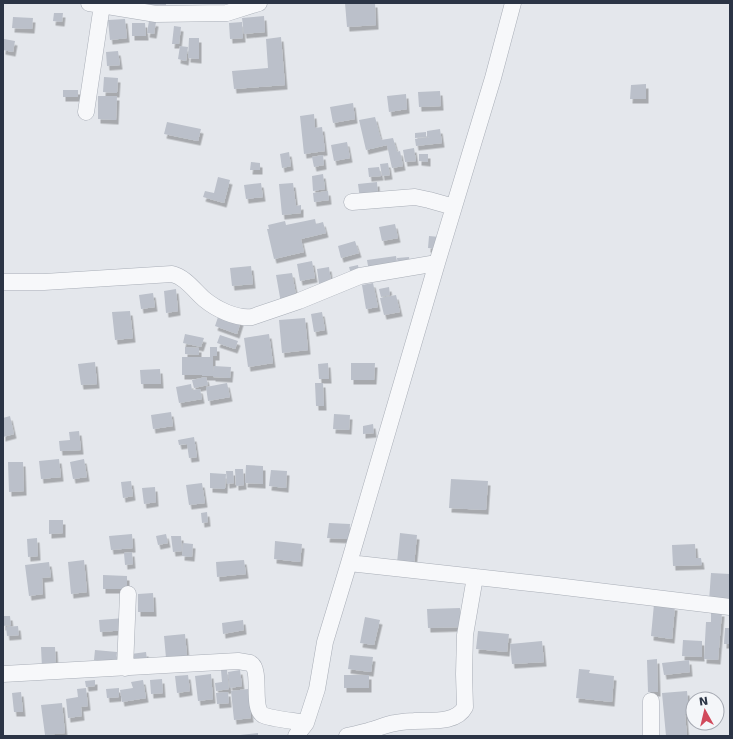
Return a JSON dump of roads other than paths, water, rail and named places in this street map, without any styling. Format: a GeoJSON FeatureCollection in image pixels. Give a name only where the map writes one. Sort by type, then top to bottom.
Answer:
{"type":"FeatureCollection","features":[{"type":"Feature","properties":{"kind":"street"},"geometry":{"type":"LineString","coordinates":[[86,112],[96,4],[156,14],[169,8],[227,12],[259,3]]}},
{"type":"Feature","properties":{"kind":"street"},"geometry":{"type":"LineString","coordinates":[[296,736],[306,723],[317,689],[324,642],[349,563],[437,262],[493,78],[512,3]]}},
{"type":"Feature","properties":{"kind":"street"},"geometry":{"type":"LineString","coordinates":[[352,202],[415,197],[454,207]]}},
{"type":"Feature","properties":{"kind":"street"},"geometry":{"type":"LineString","coordinates":[[3,282],[44,282],[172,274],[184,280],[204,299],[214,306],[226,312],[247,318],[299,301],[360,276],[437,262]]}},
{"type":"Feature","properties":{"kind":"street"},"geometry":{"type":"LineString","coordinates":[[349,563],[730,607]]}},
{"type":"Feature","properties":{"kind":"street"},"geometry":{"type":"LineString","coordinates":[[347,736],[393,723],[413,720],[435,720],[449,718],[463,711],[465,707],[465,635],[476,577]]}},
{"type":"Feature","properties":{"kind":"street"},"geometry":{"type":"LineString","coordinates":[[125,668],[128,594]]}},
{"type":"Feature","properties":{"kind":"street"},"geometry":{"type":"LineString","coordinates":[[3,674],[238,661],[250,663],[255,668],[257,703],[259,711],[262,714],[269,717],[306,723]]}},
{"type":"Feature","properties":{"kind":"street"},"geometry":{"type":"LineString","coordinates":[[651,701],[651,736]]}}]}
